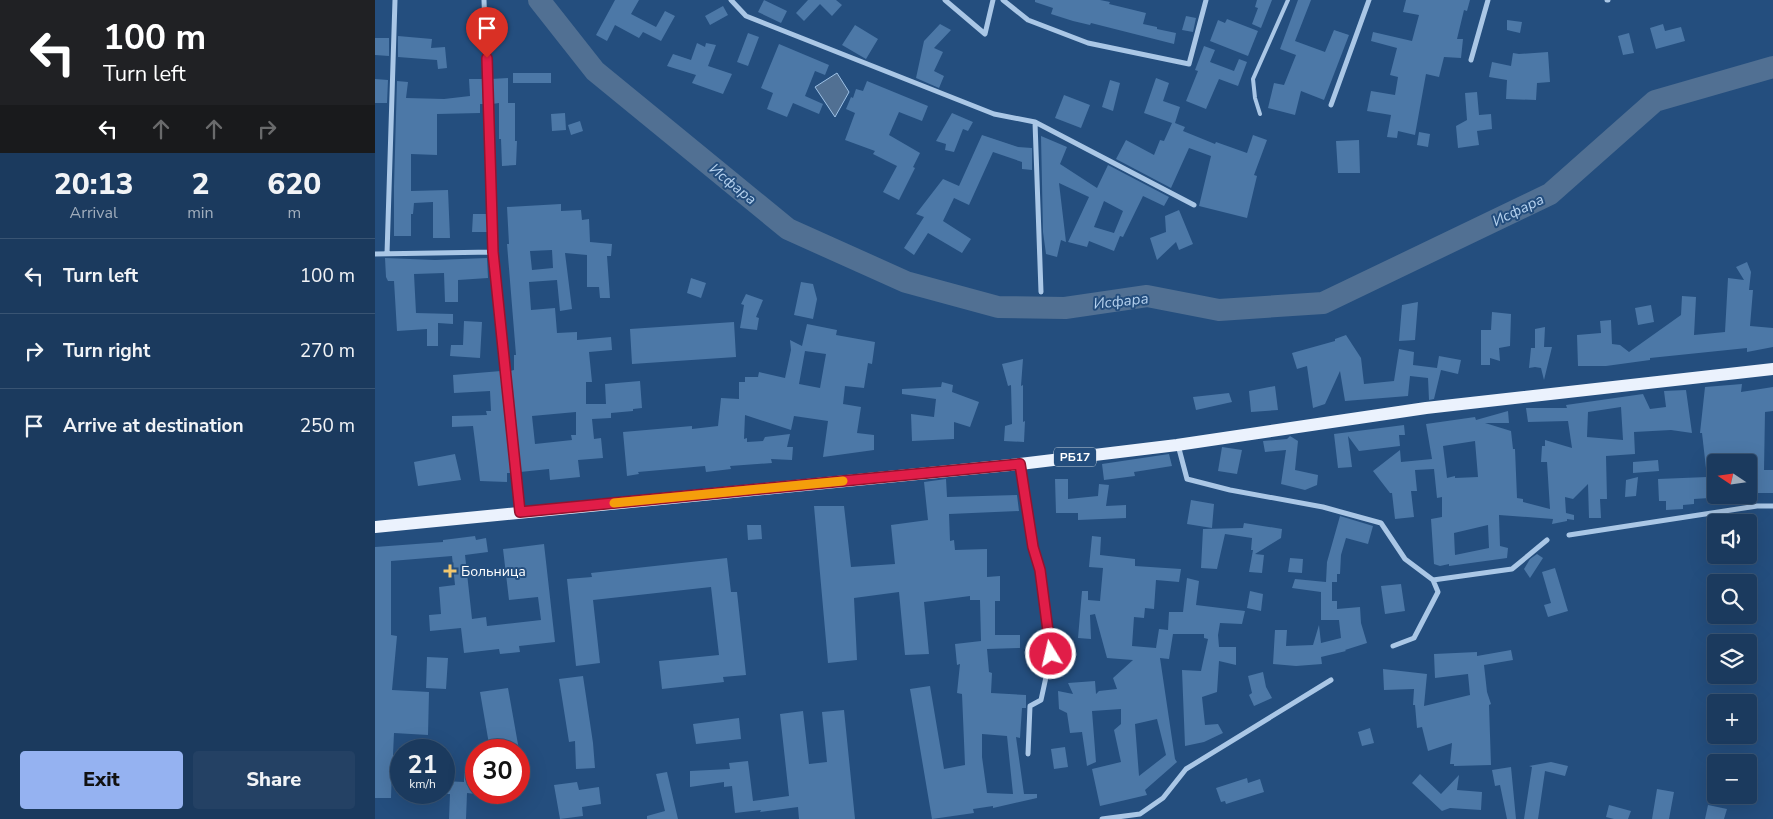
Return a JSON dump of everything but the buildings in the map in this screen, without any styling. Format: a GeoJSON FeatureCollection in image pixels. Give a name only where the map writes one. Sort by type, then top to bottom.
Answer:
{"type":"FeatureCollection","features":[{"type":"Feature","properties":{"kind":"main road","name":"РБ17"},"geometry":{"type":"LineString","coordinates":[[375,527],[1020,464],[1177,445],[1426,408],[1773,369]]}},
{"type":"Feature","properties":{"kind":"street"},"geometry":{"type":"LineString","coordinates":[[387,254],[395,0]]}},
{"type":"Feature","properties":{"kind":"street"},"geometry":{"type":"LineString","coordinates":[[485,0],[493,252],[520,512]]}},
{"type":"Feature","properties":{"kind":"street"},"geometry":{"type":"LineString","coordinates":[[731,0],[746,16],[994,114],[1035,122],[1194,205]]}},
{"type":"Feature","properties":{"kind":"street"},"geometry":{"type":"LineString","coordinates":[[945,0],[985,34],[993,0]]}},
{"type":"Feature","properties":{"kind":"street"},"geometry":{"type":"LineString","coordinates":[[1003,0],[1028,20],[1088,43],[1189,64],[1206,0]]}},
{"type":"Feature","properties":{"kind":"street"},"geometry":{"type":"LineString","coordinates":[[1331,105],[1369,0]]}},
{"type":"Feature","properties":{"kind":"street"},"geometry":{"type":"LineString","coordinates":[[1471,60],[1488,0]]}},
{"type":"Feature","properties":{"kind":"street"},"geometry":{"type":"LineString","coordinates":[[1035,122],[1041,292]]}},
{"type":"Feature","properties":{"kind":"street"},"geometry":{"type":"LineString","coordinates":[[375,254],[493,252]]}},
{"type":"Feature","properties":{"kind":"street"},"geometry":{"type":"LineString","coordinates":[[1177,445],[1187,479],[1230,490],[1323,507],[1381,523],[1405,559],[1433,580],[1438,592],[1415,638],[1393,646]]}},
{"type":"Feature","properties":{"kind":"street"},"geometry":{"type":"LineString","coordinates":[[1020,464],[1033,547],[1040,570],[1051,654],[1041,700],[1030,706],[1028,754]]}},
{"type":"Feature","properties":{"kind":"street"},"geometry":{"type":"LineString","coordinates":[[1569,535],[1757,506],[1773,506]]}},
{"type":"Feature","properties":{"kind":"street"},"geometry":{"type":"LineString","coordinates":[[1433,580],[1512,570],[1547,540]]}},
{"type":"Feature","properties":{"kind":"street"},"geometry":{"type":"LineString","coordinates":[[1102,819],[1140,814],[1163,798],[1187,768],[1331,680]]}},
{"type":"Feature","properties":{"kind":"lane"},"geometry":{"type":"LineString","coordinates":[[1259,114],[1253,79],[1288,0]]}},
{"type":"Feature","properties":{"kind":"water"},"geometry":{"type":"Polygon","coordinates":[[[837,73],[849,92],[835,117],[815,87],[837,73]]]}},
{"type":"Feature","properties":{"kind":"waterway","name":"Исфара"},"geometry":{"type":"LineString","coordinates":[[539,0],[595,71],[788,229],[906,282],[998,307],[1065,308],[1147,296],[1219,310],[1323,303],[1550,194],[1655,101],[1773,67]]}},
{"type":"Feature","properties":{"kind":"slow traffic"},"geometry":{"type":"LineString","coordinates":[[614,503],[843,481]]}},
{"type":"Feature","properties":{"kind":"place","name":"Больница"},"geometry":{"type":"Point","coordinates":[450,571]}},
{"type":"Feature","properties":{"kind":"route"},"geometry":{"type":"LineString","coordinates":[[487,58],[493,252],[520,512],[1020,464],[1033,547],[1040,570],[1051,654]]}}]}
